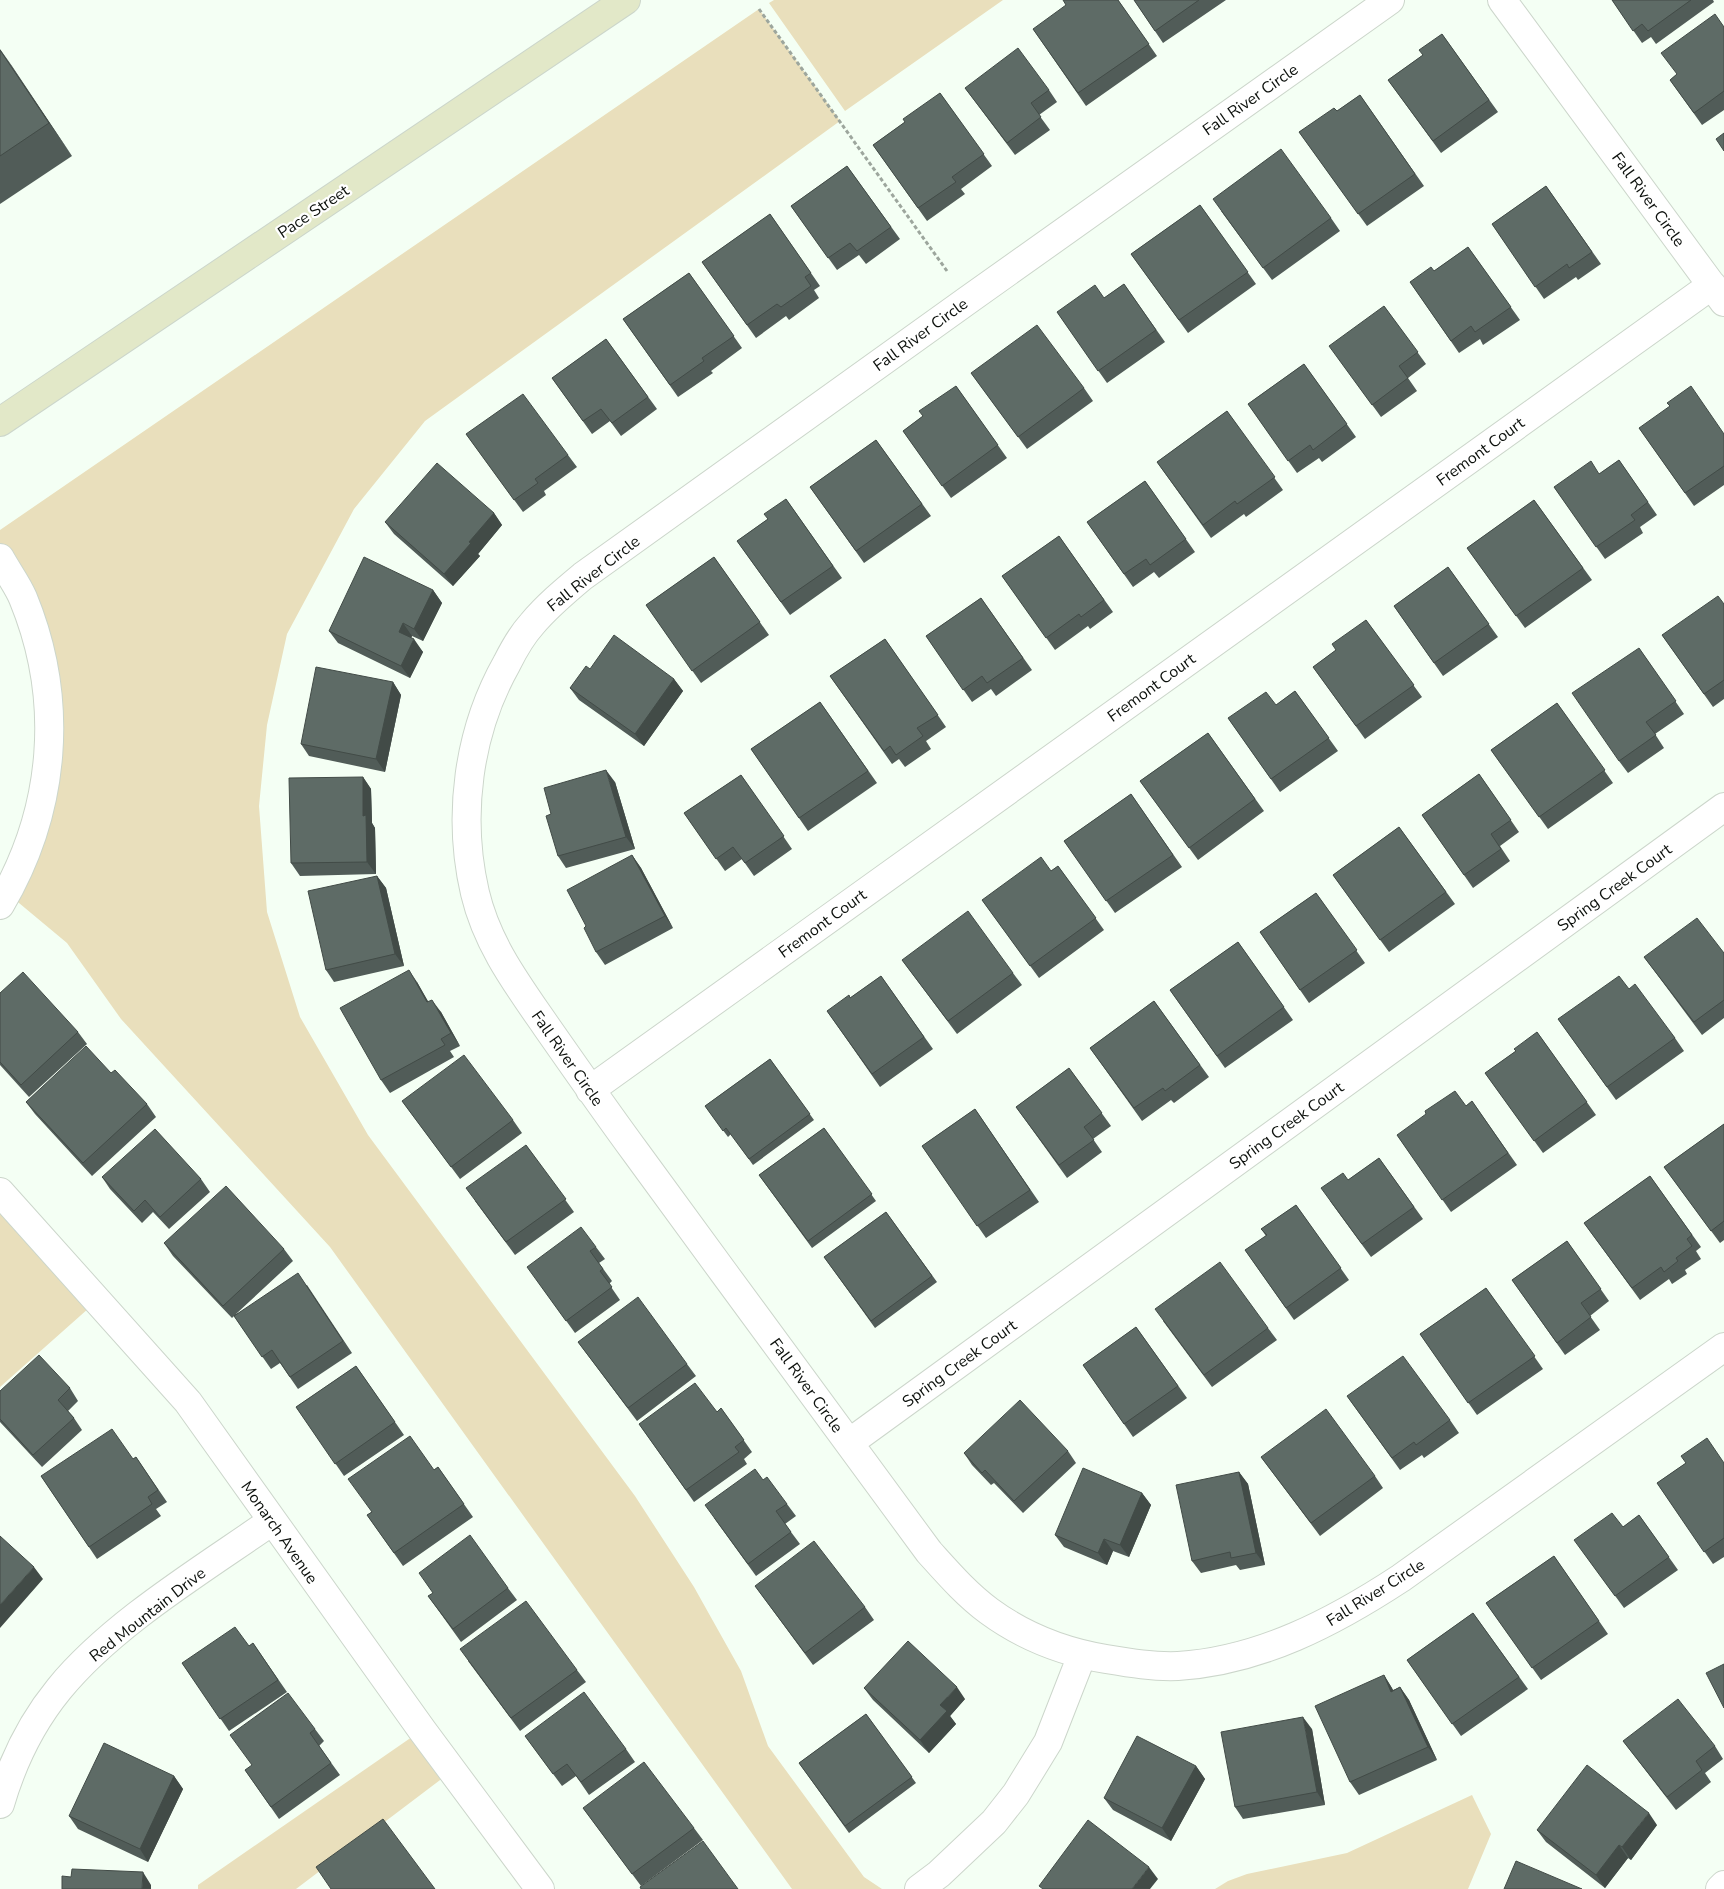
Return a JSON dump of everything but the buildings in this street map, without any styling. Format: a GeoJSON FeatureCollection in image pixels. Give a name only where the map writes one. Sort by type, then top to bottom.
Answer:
{"type":"FeatureCollection","features":[{"type":"Feature","properties":{"kind":"main road","name":"Pace Street"},"geometry":{"type":"LineString","coordinates":[[0,422],[626,0]]}},
{"type":"Feature","properties":{"kind":"street","name":"Fall River Circle"},"geometry":{"type":"LineString","coordinates":[[1390,0],[583,576],[556,599],[531,625],[494,686],[488,699],[473,749],[467,809],[467,838],[476,896],[504,966],[590,1090],[929,1552],[960,1586],[988,1611],[1047,1644],[1082,1655],[1152,1666],[1178,1666],[1216,1661],[1288,1640],[1363,1604],[1724,1347]]}},
{"type":"Feature","properties":{"kind":"street","name":"Fall River Circle"},"geometry":{"type":"LineString","coordinates":[[1502,0],[1718,294]]}},
{"type":"Feature","properties":{"kind":"street","name":"Fremont Court"},"geometry":{"type":"LineString","coordinates":[[590,1090],[1718,294]]}},
{"type":"Feature","properties":{"kind":"street"},"geometry":{"type":"LineString","coordinates":[[0,558],[22,597],[42,655],[49,706],[50,731],[50,748],[44,793],[33,834],[14,880],[0,905]]}},
{"type":"Feature","properties":{"kind":"street","name":"Spring Creek Court"},"geometry":{"type":"LineString","coordinates":[[849,1443],[1724,807]]}},
{"type":"Feature","properties":{"kind":"street","name":"Monarch Avenue"},"geometry":{"type":"LineString","coordinates":[[0,1192],[188,1402],[422,1730],[540,1889]]}},
{"type":"Feature","properties":{"kind":"street","name":"Red Mountain Drive"},"geometry":{"type":"LineString","coordinates":[[0,1804],[16,1760],[35,1723],[59,1689],[84,1663],[121,1630],[272,1521]]}},
{"type":"Feature","properties":{"kind":"street"},"geometry":{"type":"LineString","coordinates":[[919,1889],[939,1874],[994,1822],[1016,1794],[1048,1742],[1082,1655]]}},
{"type":"Feature","properties":{"kind":"street"},"geometry":{"type":"LineString","coordinates":[[1720,1889],[1724,1885]]}},
{"type":"Feature","properties":{"kind":"path"},"geometry":{"type":"LineString","coordinates":[[759,9],[968,300]]}},
{"type":"Feature","properties":{"kind":"shaded area"},"geometry":{"type":"Polygon","coordinates":[[[774,0],[1003,0],[845,111],[769,3],[774,0]]]}},
{"type":"Feature","properties":{"kind":"shaded area"},"geometry":{"type":"Polygon","coordinates":[[[759,9],[840,121],[425,421],[354,509],[287,634],[267,725],[259,806],[267,912],[300,1017],[368,1135],[635,1496],[694,1587],[741,1671],[768,1746],[864,1877],[882,1889],[792,1889],[330,1247],[121,1019],[67,943],[7,893],[49,706],[0,558],[0,530],[759,9]]]}},
{"type":"Feature","properties":{"kind":"shaded area"},"geometry":{"type":"Polygon","coordinates":[[[0,1192],[98,1300],[0,1387],[0,1192]]]}},
{"type":"Feature","properties":{"kind":"shaded area"},"geometry":{"type":"Polygon","coordinates":[[[422,1730],[452,1771],[296,1889],[198,1889],[198,1885],[422,1730]]]}},
{"type":"Feature","properties":{"kind":"shaded area"},"geometry":{"type":"Polygon","coordinates":[[[1472,1795],[1491,1834],[1468,1889],[1215,1889],[1228,1881],[1247,1874],[1347,1853],[1472,1795]]]}}]}
